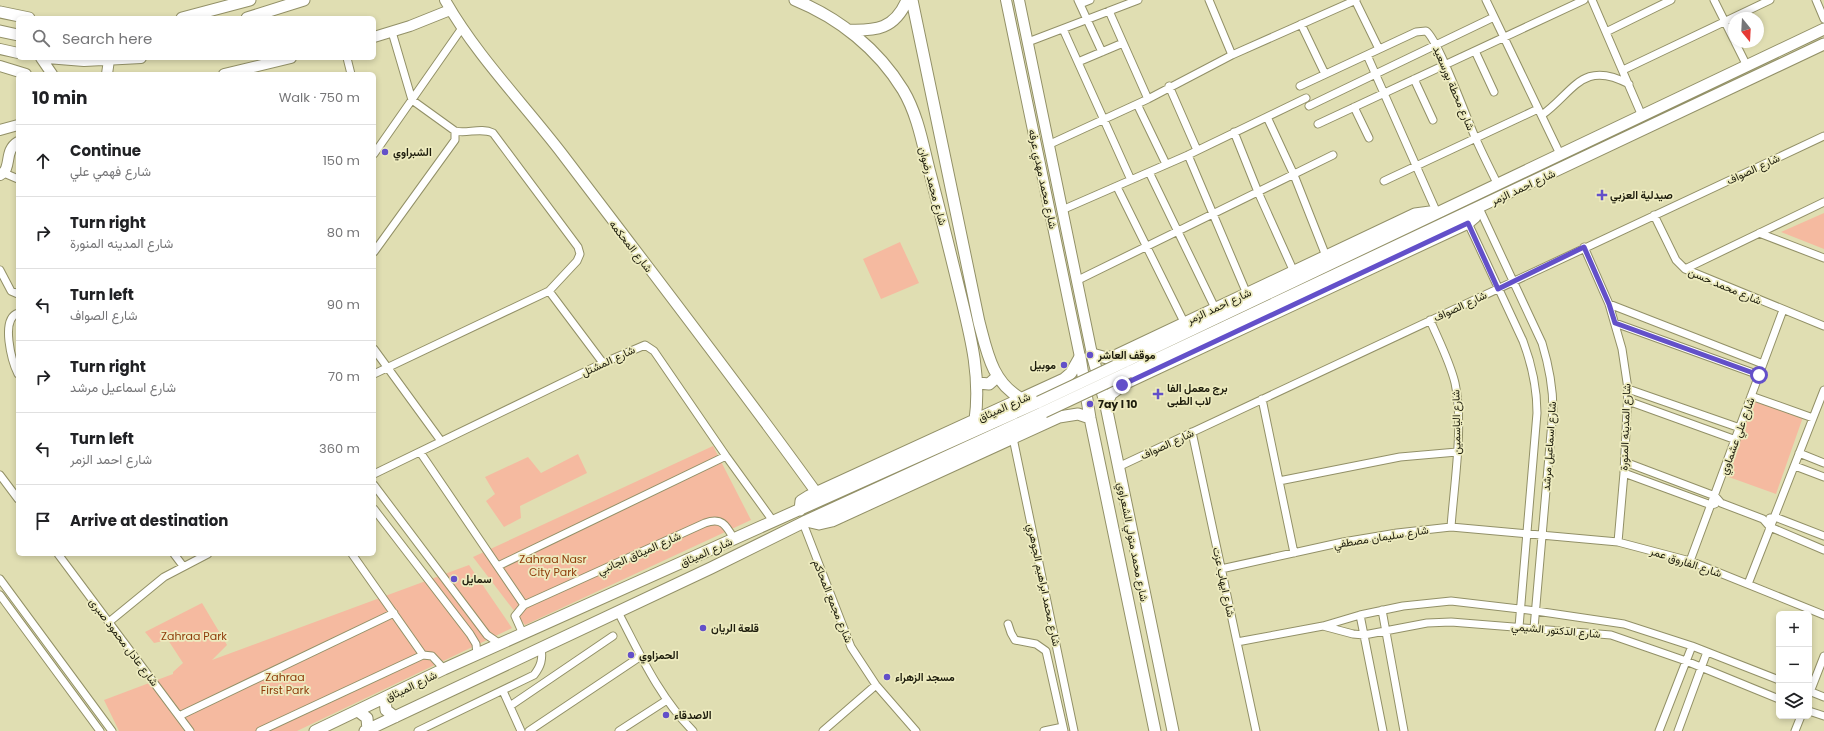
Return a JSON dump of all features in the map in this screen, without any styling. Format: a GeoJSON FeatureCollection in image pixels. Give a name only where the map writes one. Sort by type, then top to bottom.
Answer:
{"type":"FeatureCollection","features":[{"type":"Feature","properties":{"kind":"main road"},"geometry":{"type":"LineString","coordinates":[[190,16],[250,0]]}},
{"type":"Feature","properties":{"kind":"main road"},"geometry":{"type":"LineString","coordinates":[[259,16],[304,0]]}},
{"type":"Feature","properties":{"kind":"main road","name":"شارع محمد رضوان"},"geometry":{"type":"LineString","coordinates":[[797,0],[822,13],[848,30],[878,58],[895,79],[909,100],[943,219],[972,345],[978,383],[975,420]]}},
{"type":"Feature","properties":{"kind":"main road"},"geometry":{"type":"LineString","coordinates":[[848,30],[868,31],[889,24],[897,17],[907,0]]}},
{"type":"Feature","properties":{"kind":"main road","name":"شارع محمد رضوان"},"geometry":{"type":"LineString","coordinates":[[912,0],[979,322],[988,355],[997,377],[1007,389],[1022,399]]}},
{"type":"Feature","properties":{"kind":"main road"},"geometry":{"type":"LineString","coordinates":[[0,12],[19,16]]}},
{"type":"Feature","properties":{"kind":"main road","name":"شارع احمد الزمر"},"geometry":{"type":"LineString","coordinates":[[1092,354],[1106,358],[1117,355],[1419,212],[1435,213],[1498,185],[1560,154],[1824,29]]}},
{"type":"Feature","properties":{"kind":"main road"},"geometry":{"type":"LineString","coordinates":[[0,31],[16,35]]}},
{"type":"Feature","properties":{"kind":"main road","name":"شارع احمد الزمر"},"geometry":{"type":"LineString","coordinates":[[1106,406],[1111,394],[1126,383],[1468,223],[1476,217],[1479,208],[1824,44]]}},
{"type":"Feature","properties":{"kind":"main road","name":"شارع الميثاق"},"geometry":{"type":"LineString","coordinates":[[366,730],[618,612],[805,522],[1044,412],[1479,208]]}},
{"type":"Feature","properties":{"kind":"main road"},"geometry":{"type":"LineString","coordinates":[[800,510],[1039,402],[1435,213]]}},
{"type":"Feature","properties":{"kind":"main road","name":"شارع محمد متولي الشعراوي"},"geometry":{"type":"LineString","coordinates":[[1092,354],[1106,406],[1173,731]]}},
{"type":"Feature","properties":{"kind":"main road"},"geometry":{"type":"LineString","coordinates":[[1117,355],[1114,362],[1114,369],[1117,376],[1126,383]]}},
{"type":"Feature","properties":{"kind":"main road","name":"شارع الميثاق"},"geometry":{"type":"LineString","coordinates":[[315,731],[500,644],[800,510],[801,502],[804,498],[816,492],[1050,386],[1068,376],[1080,358]]}},
{"type":"Feature","properties":{"kind":"main road","name":"شارع محمد متولي الشعراوي"},"geometry":{"type":"LineString","coordinates":[[1080,358],[1090,418],[1155,731]]}},
{"type":"Feature","properties":{"kind":"main road"},"geometry":{"type":"LineString","coordinates":[[978,383],[989,384],[997,377]]}},
{"type":"Feature","properties":{"kind":"main road"},"geometry":{"type":"LineString","coordinates":[[1050,386],[1062,397],[1065,408],[1064,415]]}},
{"type":"Feature","properties":{"kind":"main road"},"geometry":{"type":"LineString","coordinates":[[805,522],[819,524],[832,521],[1064,415],[1078,414],[1090,418]]}},
{"type":"Feature","properties":{"kind":"main road"},"geometry":{"type":"LineString","coordinates":[[1104,486],[1113,490],[1119,488],[1121,482]]}},
{"type":"Feature","properties":{"kind":"main road"},"geometry":{"type":"LineString","coordinates":[[1109,508],[1110,503],[1117,499],[1122,500],[1125,504]]}},
{"type":"Feature","properties":{"kind":"main road"},"geometry":{"type":"LineString","coordinates":[[385,698],[386,710],[395,717]]}},
{"type":"Feature","properties":{"kind":"main road"},"geometry":{"type":"LineString","coordinates":[[358,711],[366,718],[366,730]]}},
{"type":"Feature","properties":{"kind":"street","name":"شارع المحكمه"},"geometry":{"type":"LineString","coordinates":[[445,0],[462,28],[564,156],[757,410],[816,492]]}},
{"type":"Feature","properties":{"kind":"street","name":"شارع محمد مهدي عرفه"},"geometry":{"type":"LineString","coordinates":[[1006,0],[1080,358]]}},
{"type":"Feature","properties":{"kind":"street","name":"شارع محمد مهدي عرفه"},"geometry":{"type":"LineString","coordinates":[[1019,0],[1092,354]]}},
{"type":"Feature","properties":{"kind":"street"},"geometry":{"type":"LineString","coordinates":[[1090,0],[1079,2],[1102,52]]}},
{"type":"Feature","properties":{"kind":"street"},"geometry":{"type":"LineString","coordinates":[[1028,42],[1087,20],[1129,2],[1138,0]]}},
{"type":"Feature","properties":{"kind":"street"},"geometry":{"type":"LineString","coordinates":[[1209,0],[1232,55]]}},
{"type":"Feature","properties":{"kind":"street"},"geometry":{"type":"LineString","coordinates":[[1048,145],[1148,99],[1169,86],[1232,55],[1356,0],[1379,49]]}},
{"type":"Feature","properties":{"kind":"street"},"geometry":{"type":"LineString","coordinates":[[1486,0],[1560,154]]}},
{"type":"Feature","properties":{"kind":"street"},"geometry":{"type":"LineString","coordinates":[[1318,124],[1584,0]]}},
{"type":"Feature","properties":{"kind":"street"},"geometry":{"type":"LineString","coordinates":[[1592,0],[1642,116]]}},
{"type":"Feature","properties":{"kind":"street"},"geometry":{"type":"LineString","coordinates":[[1606,32],[1671,0]]}},
{"type":"Feature","properties":{"kind":"street"},"geometry":{"type":"LineString","coordinates":[[1714,0],[1728,28]]}},
{"type":"Feature","properties":{"kind":"street"},"geometry":{"type":"LineString","coordinates":[[1622,70],[1770,0]]}},
{"type":"Feature","properties":{"kind":"street"},"geometry":{"type":"LineString","coordinates":[[1816,0],[1824,19]]}},
{"type":"Feature","properties":{"kind":"street"},"geometry":{"type":"LineString","coordinates":[[376,36],[450,10]]}},
{"type":"Feature","properties":{"kind":"street"},"geometry":{"type":"LineString","coordinates":[[1109,11],[1148,99]]}},
{"type":"Feature","properties":{"kind":"street"},"geometry":{"type":"LineString","coordinates":[[1309,106],[1494,17]]}},
{"type":"Feature","properties":{"kind":"street"},"geometry":{"type":"LineString","coordinates":[[1301,24],[1325,74]]}},
{"type":"Feature","properties":{"kind":"street"},"geometry":{"type":"LineString","coordinates":[[376,151],[462,28]]}},
{"type":"Feature","properties":{"kind":"street"},"geometry":{"type":"LineString","coordinates":[[1063,29],[1131,180]]}},
{"type":"Feature","properties":{"kind":"street","name":"شارع محطة بورسعيد"},"geometry":{"type":"LineString","coordinates":[[1300,86],[1422,30],[1429,33],[1436,45],[1498,185]]}},
{"type":"Feature","properties":{"kind":"street"},"geometry":{"type":"LineString","coordinates":[[376,373],[549,290],[577,261],[580,254],[578,247],[493,133],[488,131],[455,131],[412,100],[392,32]]}},
{"type":"Feature","properties":{"kind":"street"},"geometry":{"type":"LineString","coordinates":[[1078,62],[1123,43]]}},
{"type":"Feature","properties":{"kind":"street"},"geometry":{"type":"LineString","coordinates":[[0,48],[16,52]]}},
{"type":"Feature","properties":{"kind":"street"},"geometry":{"type":"LineString","coordinates":[[1738,48],[1747,66]]}},
{"type":"Feature","properties":{"kind":"street"},"geometry":{"type":"LineString","coordinates":[[1475,51],[1494,92]]}},
{"type":"Feature","properties":{"kind":"street"},"geometry":{"type":"LineString","coordinates":[[1367,55],[1385,93],[1435,213]]}},
{"type":"Feature","properties":{"kind":"street"},"geometry":{"type":"LineString","coordinates":[[42,60],[51,72]]}},
{"type":"Feature","properties":{"kind":"street"},"geometry":{"type":"LineString","coordinates":[[70,60],[108,60],[107,72]]}},
{"type":"Feature","properties":{"kind":"street"},"geometry":{"type":"LineString","coordinates":[[232,72],[283,60]]}},
{"type":"Feature","properties":{"kind":"street"},"geometry":{"type":"LineString","coordinates":[[348,60],[351,72]]}},
{"type":"Feature","properties":{"kind":"street"},"geometry":{"type":"LineString","coordinates":[[0,66],[20,72]]}},
{"type":"Feature","properties":{"kind":"street"},"geometry":{"type":"LineString","coordinates":[[1384,181],[1476,138],[1553,107],[1572,86],[1588,78],[1601,75],[1614,76],[1629,84]]}},
{"type":"Feature","properties":{"kind":"street"},"geometry":{"type":"LineString","coordinates":[[1414,79],[1433,120]]}},
{"type":"Feature","properties":{"kind":"street"},"geometry":{"type":"LineString","coordinates":[[1169,86],[1197,150]]}},
{"type":"Feature","properties":{"kind":"street"},"geometry":{"type":"LineString","coordinates":[[1062,210],[1188,155],[1306,98]]}},
{"type":"Feature","properties":{"kind":"street"},"geometry":{"type":"LineString","coordinates":[[1137,104],[1166,164]]}},
{"type":"Feature","properties":{"kind":"street"},"geometry":{"type":"LineString","coordinates":[[1354,107],[1369,138]]}},
{"type":"Feature","properties":{"kind":"street"},"geometry":{"type":"LineString","coordinates":[[1267,117],[1294,175],[1326,256]]}},
{"type":"Feature","properties":{"kind":"street"},"geometry":{"type":"LineString","coordinates":[[0,130],[16,126]]}},
{"type":"Feature","properties":{"kind":"street"},"geometry":{"type":"LineString","coordinates":[[376,249],[455,140],[455,131]]}},
{"type":"Feature","properties":{"kind":"street"},"geometry":{"type":"LineString","coordinates":[[1234,132],[1258,192],[1294,272]]}},
{"type":"Feature","properties":{"kind":"street","name":"شارع الصواف"},"geometry":{"type":"LineString","coordinates":[[1118,467],[1498,289],[1584,247],[1824,136]]}},
{"type":"Feature","properties":{"kind":"street"},"geometry":{"type":"LineString","coordinates":[[376,145],[382,143]]}},
{"type":"Feature","properties":{"kind":"street"},"geometry":{"type":"LineString","coordinates":[[16,144],[9,152],[7,167],[2,174],[16,178]]}},
{"type":"Feature","properties":{"kind":"street"},"geometry":{"type":"LineString","coordinates":[[1188,155],[1247,294]]}},
{"type":"Feature","properties":{"kind":"street"},"geometry":{"type":"LineString","coordinates":[[1076,281],[1333,155]]}},
{"type":"Feature","properties":{"kind":"street"},"geometry":{"type":"LineString","coordinates":[[1149,172],[1215,308]]}},
{"type":"Feature","properties":{"kind":"street"},"geometry":{"type":"LineString","coordinates":[[1117,187],[1184,322]]}},
{"type":"Feature","properties":{"kind":"street"},"geometry":{"type":"LineString","coordinates":[[1685,269],[1824,202]]}},
{"type":"Feature","properties":{"kind":"street","name":"شارع اسماعيل مرشد"},"geometry":{"type":"LineString","coordinates":[[1479,208],[1542,343],[1549,365],[1553,387],[1554,410],[1534,628]]}},
{"type":"Feature","properties":{"kind":"street","name":"شارع محمد حسن"},"geometry":{"type":"LineString","coordinates":[[1654,215],[1676,260],[1685,269],[1824,326]]}},
{"type":"Feature","properties":{"kind":"street","name":"شارع اسماعيل مرشد"},"geometry":{"type":"LineString","coordinates":[[1468,223],[1528,353],[1537,394],[1537,412],[1519,627]]}},
{"type":"Feature","properties":{"kind":"street"},"geometry":{"type":"LineString","coordinates":[[1760,233],[1824,258]]}},
{"type":"Feature","properties":{"kind":"street","name":"شارع المدينه المنورة"},"geometry":{"type":"LineString","coordinates":[[1584,247],[1609,304],[1615,323],[1628,389],[1625,462],[1618,542]]}},
{"type":"Feature","properties":{"kind":"street"},"geometry":{"type":"LineString","coordinates":[[0,270],[11,291],[16,293]]}},
{"type":"Feature","properties":{"kind":"street"},"geometry":{"type":"LineString","coordinates":[[549,290],[603,363]]}},
{"type":"Feature","properties":{"kind":"street"},"geometry":{"type":"LineString","coordinates":[[1609,304],[1763,364]]}},
{"type":"Feature","properties":{"kind":"street","name":"شارع علي عشماوي"},"geometry":{"type":"LineString","coordinates":[[1690,561],[1783,310]]}},
{"type":"Feature","properties":{"kind":"street"},"geometry":{"type":"LineString","coordinates":[[16,314],[12,316],[10,320],[8,346],[12,362],[16,370]]}},
{"type":"Feature","properties":{"kind":"street","name":"شارع الياسمين"},"geometry":{"type":"LineString","coordinates":[[1430,320],[1455,383],[1458,408],[1457,452],[1451,527]]}},
{"type":"Feature","properties":{"kind":"street"},"geometry":{"type":"LineString","coordinates":[[1615,323],[1759,375]]}},
{"type":"Feature","properties":{"kind":"street","name":"شارع المشتل"},"geometry":{"type":"LineString","coordinates":[[376,473],[603,363],[640,346],[650,347],[773,521]]}},
{"type":"Feature","properties":{"kind":"street"},"geometry":{"type":"LineString","coordinates":[[376,352],[441,441]]}},
{"type":"Feature","properties":{"kind":"street"},"geometry":{"type":"LineString","coordinates":[[1628,389],[1740,428]]}},
{"type":"Feature","properties":{"kind":"street"},"geometry":{"type":"LineString","coordinates":[[1748,584],[1813,418],[1823,398],[1824,390]]}},
{"type":"Feature","properties":{"kind":"street"},"geometry":{"type":"LineString","coordinates":[[1751,396],[1813,418]]}},
{"type":"Feature","properties":{"kind":"street"},"geometry":{"type":"LineString","coordinates":[[1262,399],[1294,553]]}},
{"type":"Feature","properties":{"kind":"street"},"geometry":{"type":"LineString","coordinates":[[1628,401],[1736,440]]}},
{"type":"Feature","properties":{"kind":"street","name":"شارع ايهاب عزت"},"geometry":{"type":"LineString","coordinates":[[1192,432],[1256,731]]}},
{"type":"Feature","properties":{"kind":"street","name":"شارع محمد ابراهيم الجوهري"},"geometry":{"type":"LineString","coordinates":[[1013,438],[1074,731]]}},
{"type":"Feature","properties":{"kind":"street"},"geometry":{"type":"LineString","coordinates":[[420,452],[524,605],[515,616],[523,634]]}},
{"type":"Feature","properties":{"kind":"street"},"geometry":{"type":"LineString","coordinates":[[1279,481],[1400,457],[1457,452]]}},
{"type":"Feature","properties":{"kind":"street"},"geometry":{"type":"LineString","coordinates":[[1800,453],[1824,463]]}},
{"type":"Feature","properties":{"kind":"street"},"geometry":{"type":"LineString","coordinates":[[498,566],[726,456]]}},
{"type":"Feature","properties":{"kind":"street"},"geometry":{"type":"LineString","coordinates":[[1625,462],[1715,496],[1721,503]]}},
{"type":"Feature","properties":{"kind":"street"},"geometry":{"type":"LineString","coordinates":[[1794,466],[1824,477]]}},
{"type":"Feature","properties":{"kind":"street"},"geometry":{"type":"LineString","coordinates":[[1624,473],[1712,504],[1721,503],[1763,519],[1775,517],[1824,536]]}},
{"type":"Feature","properties":{"kind":"street"},"geometry":{"type":"LineString","coordinates":[[0,475],[16,496]]}},
{"type":"Feature","properties":{"kind":"street"},"geometry":{"type":"LineString","coordinates":[[376,488],[487,635],[500,644]]}},
{"type":"Feature","properties":{"kind":"street"},"geometry":{"type":"LineString","coordinates":[[376,512],[474,639],[477,655]]}},
{"type":"Feature","properties":{"kind":"street"},"geometry":{"type":"LineString","coordinates":[[1763,519],[1770,528],[1824,550]]}},
{"type":"Feature","properties":{"kind":"street","name":"شارع الميثاق الجانبي"},"geometry":{"type":"LineString","coordinates":[[524,605],[708,522],[719,520],[725,523],[734,539]]}},
{"type":"Feature","properties":{"kind":"street","name":"شارع مجمع المحاكم"},"geometry":{"type":"LineString","coordinates":[[805,522],[843,630],[851,647],[876,685],[916,731]]}},
{"type":"Feature","properties":{"kind":"street","name":"شارع سليمان مصطفي"},"geometry":{"type":"LineString","coordinates":[[1221,569],[1397,533],[1451,527],[1542,535]]}},
{"type":"Feature","properties":{"kind":"street","name":"شارع الفاروق عمر"},"geometry":{"type":"LineString","coordinates":[[1542,535],[1618,542],[1690,561],[1824,615]]}},
{"type":"Feature","properties":{"kind":"street","name":"شارع عادل محمود صبرى"},"geometry":{"type":"LineString","coordinates":[[60,556],[190,731]]}},
{"type":"Feature","properties":{"kind":"street"},"geometry":{"type":"LineString","coordinates":[[176,556],[183,566]]}},
{"type":"Feature","properties":{"kind":"street"},"geometry":{"type":"LineString","coordinates":[[109,622],[164,577],[204,556]]}},
{"type":"Feature","properties":{"kind":"street"},"geometry":{"type":"LineString","coordinates":[[353,556],[423,655]]}},
{"type":"Feature","properties":{"kind":"street"},"geometry":{"type":"LineString","coordinates":[[2,584],[112,731]]}},
{"type":"Feature","properties":{"kind":"street"},"geometry":{"type":"LineString","coordinates":[[0,595],[100,731]]}},
{"type":"Feature","properties":{"kind":"street","name":"شارع الدكتور الشيمي"},"geometry":{"type":"LineString","coordinates":[[1237,642],[1323,626],[1382,610],[1426,602],[1451,602],[1536,611],[1624,624],[1692,646],[1776,679]]}},
{"type":"Feature","properties":{"kind":"street"},"geometry":{"type":"LineString","coordinates":[[1382,610],[1404,731]]}},
{"type":"Feature","properties":{"kind":"street"},"geometry":{"type":"LineString","coordinates":[[618,612],[641,656],[667,700],[693,731]]}},
{"type":"Feature","properties":{"kind":"street"},"geometry":{"type":"LineString","coordinates":[[178,716],[394,613]]}},
{"type":"Feature","properties":{"kind":"street"},"geometry":{"type":"LineString","coordinates":[[1360,615],[1383,731]]}},
{"type":"Feature","properties":{"kind":"street","name":"شارع الدكتور الشيمي"},"geometry":{"type":"LineString","coordinates":[[1323,626],[1364,636],[1427,623],[1451,622],[1611,635],[1701,666],[1776,697]]}},
{"type":"Feature","properties":{"kind":"street"},"geometry":{"type":"LineString","coordinates":[[1008,624],[1010,633],[1015,640],[1036,644],[1046,651],[1064,729],[1044,731]]}},
{"type":"Feature","properties":{"kind":"street"},"geometry":{"type":"LineString","coordinates":[[510,706],[613,636]]}},
{"type":"Feature","properties":{"kind":"street"},"geometry":{"type":"LineString","coordinates":[[1659,731],[1692,646]]}},
{"type":"Feature","properties":{"kind":"street"},"geometry":{"type":"LineString","coordinates":[[418,731],[534,675],[540,667],[542,657],[541,648]]}},
{"type":"Feature","properties":{"kind":"street"},"geometry":{"type":"LineString","coordinates":[[1678,731],[1707,652]]}},
{"type":"Feature","properties":{"kind":"street"},"geometry":{"type":"LineString","coordinates":[[260,731],[423,655],[432,656],[444,670]]}},
{"type":"Feature","properties":{"kind":"street"},"geometry":{"type":"LineString","coordinates":[[529,731],[641,656]]}},
{"type":"Feature","properties":{"kind":"street"},"geometry":{"type":"LineString","coordinates":[[1812,687],[1824,656]]}},
{"type":"Feature","properties":{"kind":"street"},"geometry":{"type":"LineString","coordinates":[[823,731],[876,685]]}},
{"type":"Feature","properties":{"kind":"street"},"geometry":{"type":"LineString","coordinates":[[503,691],[521,731]]}},
{"type":"Feature","properties":{"kind":"street"},"geometry":{"type":"LineString","coordinates":[[1812,693],[1824,697]]}},
{"type":"Feature","properties":{"kind":"street"},"geometry":{"type":"LineString","coordinates":[[619,731],[667,700]]}},
{"type":"Feature","properties":{"kind":"street"},"geometry":{"type":"LineString","coordinates":[[1812,712],[1824,716]]}},
{"type":"Feature","properties":{"kind":"street"},"geometry":{"type":"LineString","coordinates":[[1795,731],[1799,719]]}},
{"type":"Feature","properties":{"kind":"green space"},"geometry":{"type":"Polygon","coordinates":[[[1824,213],[1824,249],[1781,232],[1824,213]]]}},
{"type":"Feature","properties":{"kind":"green space"},"geometry":{"type":"Polygon","coordinates":[[[900,242],[919,283],[881,299],[863,259],[900,242]]]}},
{"type":"Feature","properties":{"kind":"green space"},"geometry":{"type":"Polygon","coordinates":[[[1754,400],[1803,417],[1776,494],[1726,476],[1754,400]]]}},
{"type":"Feature","properties":{"kind":"green space","name":"Zahraa Nasr City Park"},"geometry":{"type":"Polygon","coordinates":[[[713,446],[751,520],[525,625],[473,557],[713,446]]]}},
{"type":"Feature","properties":{"kind":"green space"},"geometry":{"type":"Polygon","coordinates":[[[578,454],[587,473],[520,506],[521,518],[504,527],[486,501],[495,494],[485,477],[528,457],[541,473],[578,454]]]}},
{"type":"Feature","properties":{"kind":"green space","name":"Zahraa First Park"},"geometry":{"type":"Polygon","coordinates":[[[469,565],[512,628],[297,731],[119,731],[104,700],[173,674],[173,672],[183,663],[168,640],[154,643],[145,632],[202,603],[227,645],[212,660],[469,565]]]}},
{"type":"Feature","properties":{"kind":"place","name":"الشبراوي"},"geometry":{"type":"Point","coordinates":[385,152]}},
{"type":"Feature","properties":{"kind":"place","name":"صيدلية العزبي"},"geometry":{"type":"Point","coordinates":[1602,195]}},
{"type":"Feature","properties":{"kind":"place","name":"موقف العاشر"},"geometry":{"type":"Point","coordinates":[1090,355]}},
{"type":"Feature","properties":{"kind":"place","name":"موبيل"},"geometry":{"type":"Point","coordinates":[1064,365]}},
{"type":"Feature","properties":{"kind":"place","name":"برج معمل الفا لاب الطبى"},"geometry":{"type":"Point","coordinates":[1158,394]}},
{"type":"Feature","properties":{"kind":"place","name":"7ay l 10"},"geometry":{"type":"Point","coordinates":[1090,404]}},
{"type":"Feature","properties":{"kind":"place","name":"سمايل"},"geometry":{"type":"Point","coordinates":[454,579]}},
{"type":"Feature","properties":{"kind":"place","name":"قلعة الريان"},"geometry":{"type":"Point","coordinates":[703,628]}},
{"type":"Feature","properties":{"kind":"place","name":"الحمزاوي"},"geometry":{"type":"Point","coordinates":[631,655]}},
{"type":"Feature","properties":{"kind":"place","name":"مسجد الزهراء"},"geometry":{"type":"Point","coordinates":[887,677]}},
{"type":"Feature","properties":{"kind":"place","name":"الاصدقاء"},"geometry":{"type":"Point","coordinates":[666,715]}},
{"type":"Feature","properties":{"kind":"route"},"geometry":{"type":"LineString","coordinates":[[1122,385],[1468,223],[1498,289],[1584,247],[1609,304],[1615,323],[1759,375]]}},
{"type":"Feature","properties":{"kind":"park label","name":"Zahraa Park"},"geometry":{"type":"Point","coordinates":[194,636]}}]}
